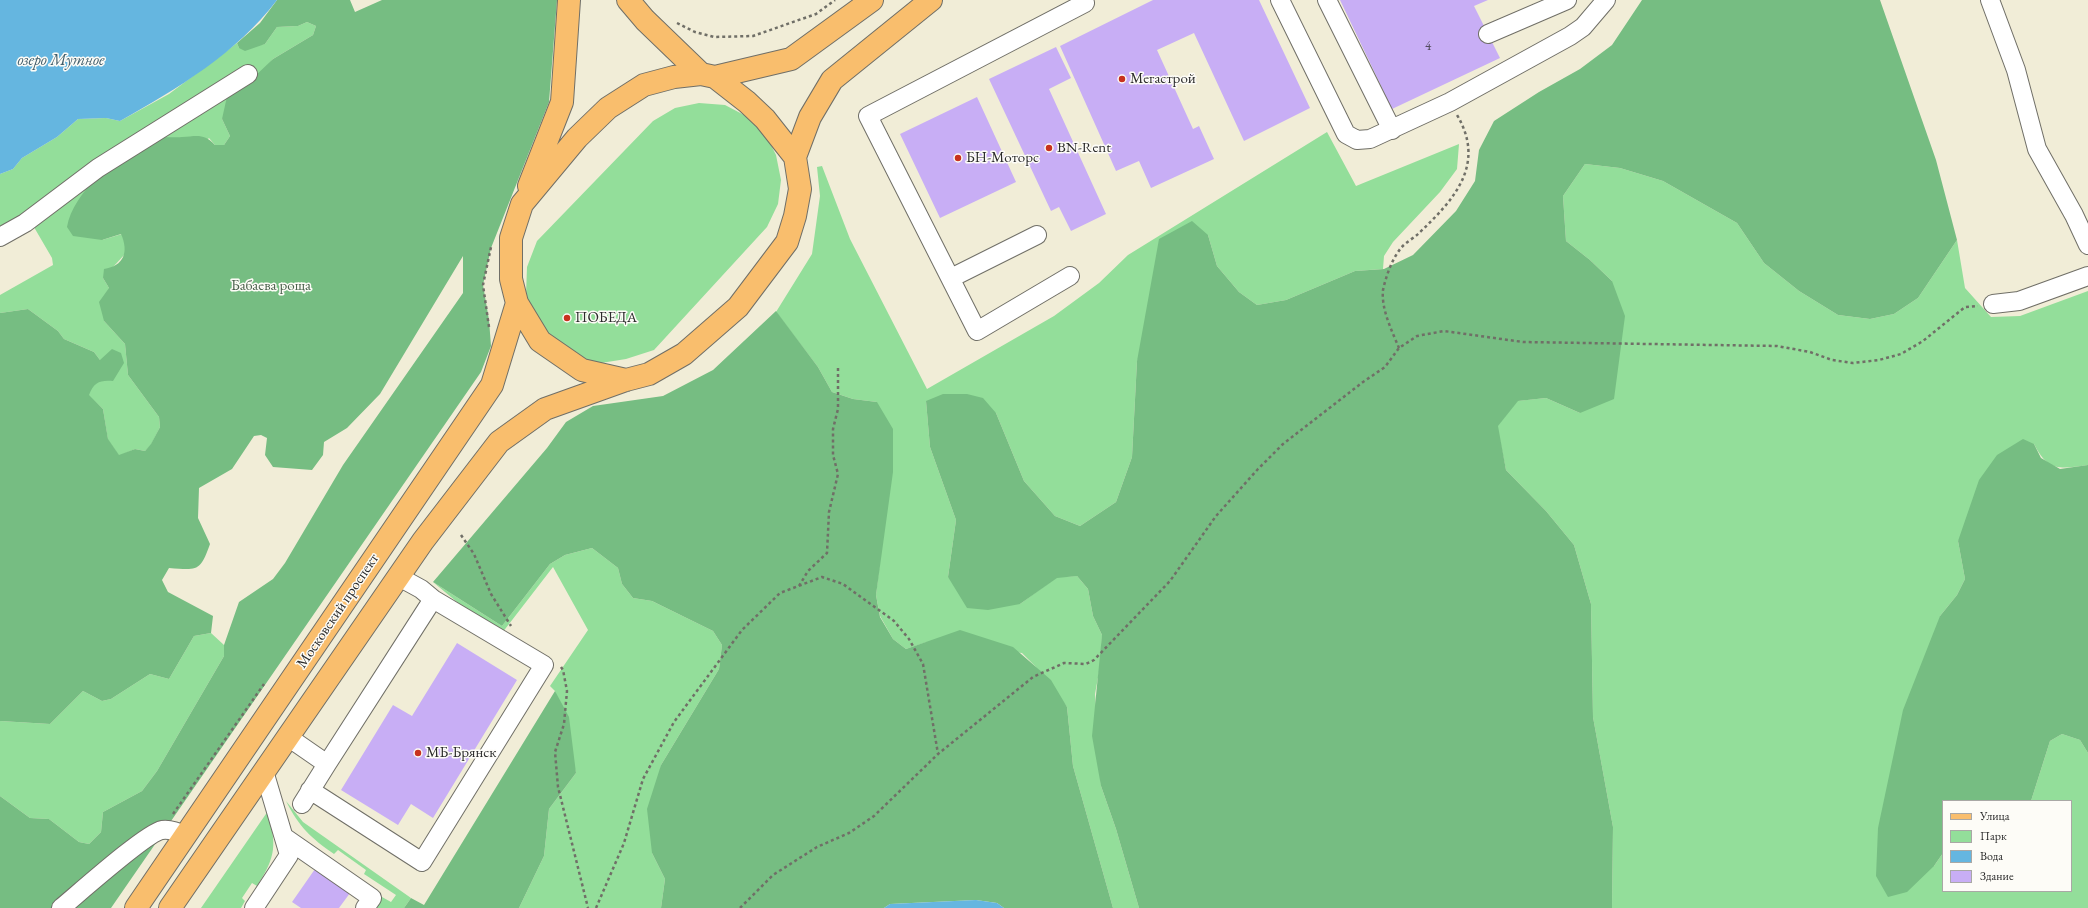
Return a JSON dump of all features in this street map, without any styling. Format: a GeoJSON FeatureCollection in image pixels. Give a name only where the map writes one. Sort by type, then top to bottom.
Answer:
{"type":"FeatureCollection","features":[{"type":"Feature","properties":{"kind":"main road"},"geometry":{"type":"LineString","coordinates":[[569,0],[562,102],[522,204],[511,238],[511,279],[517,303],[540,341],[582,370],[626,380]]}},
{"type":"Feature","properties":{"kind":"main road"},"geometry":{"type":"LineString","coordinates":[[628,0],[645,20],[708,75],[747,102],[765,119],[795,157]]}},
{"type":"Feature","properties":{"kind":"main road"},"geometry":{"type":"LineString","coordinates":[[522,204],[577,138],[608,108],[644,84],[674,77],[708,75],[791,59],[872,0]]}},
{"type":"Feature","properties":{"kind":"main road"},"geometry":{"type":"LineString","coordinates":[[795,157],[810,116],[832,80],[931,0]]}},
{"type":"Feature","properties":{"kind":"main road","name":"Московский проспект"},"geometry":{"type":"LineString","coordinates":[[170,908],[398,576],[499,442],[545,409],[626,380],[649,374],[684,354],[738,308],[787,242],[795,216],[800,189],[795,157]]}},
{"type":"Feature","properties":{"kind":"main road","name":"Московский проспект"},"geometry":{"type":"LineString","coordinates":[[136,908],[492,385],[517,303]]}},
{"type":"Feature","properties":{"kind":"street"},"geometry":{"type":"LineString","coordinates":[[1280,0],[1346,134],[1357,140],[1370,139],[1450,102],[1570,36],[1583,27],[1606,0]]}},
{"type":"Feature","properties":{"kind":"street"},"geometry":{"type":"LineString","coordinates":[[1327,0],[1392,130]]}},
{"type":"Feature","properties":{"kind":"street"},"geometry":{"type":"LineString","coordinates":[[1488,34],[1567,0]]}},
{"type":"Feature","properties":{"kind":"street"},"geometry":{"type":"LineString","coordinates":[[1990,0],[2016,70],[2037,149],[2074,216],[2088,245]]}},
{"type":"Feature","properties":{"kind":"street"},"geometry":{"type":"LineString","coordinates":[[1070,276],[977,331],[868,116],[1086,1]]}},
{"type":"Feature","properties":{"kind":"street"},"geometry":{"type":"LineString","coordinates":[[0,237],[25,223],[105,164],[248,74]]}},
{"type":"Feature","properties":{"kind":"street"},"geometry":{"type":"LineString","coordinates":[[951,278],[1037,235]]}},
{"type":"Feature","properties":{"kind":"street"},"geometry":{"type":"LineString","coordinates":[[1993,304],[2019,301],[2088,276]]}},
{"type":"Feature","properties":{"kind":"street"},"geometry":{"type":"LineString","coordinates":[[398,576],[422,589],[433,599],[544,666],[422,862],[306,797],[433,599]]}},
{"type":"Feature","properties":{"kind":"street"},"geometry":{"type":"LineString","coordinates":[[288,737],[327,764]]}},
{"type":"Feature","properties":{"kind":"street"},"geometry":{"type":"LineString","coordinates":[[254,908],[289,855],[264,772]]}},
{"type":"Feature","properties":{"kind":"street"},"geometry":{"type":"LineString","coordinates":[[61,908],[144,840],[160,830],[172,830],[185,836]]}},
{"type":"Feature","properties":{"kind":"street"},"geometry":{"type":"LineString","coordinates":[[284,837],[372,898],[364,908]]}},
{"type":"Feature","properties":{"kind":"path"},"geometry":{"type":"LineString","coordinates":[[672,21],[695,32],[714,37],[753,36],[816,14],[835,0]]}},
{"type":"Feature","properties":{"kind":"path"},"geometry":{"type":"LineString","coordinates":[[1399,348],[1386,312],[1383,292],[1388,273],[1401,248],[1420,232],[1454,195],[1466,173],[1469,151],[1466,130],[1450,102]]}},
{"type":"Feature","properties":{"kind":"path"},"geometry":{"type":"LineString","coordinates":[[490,333],[483,286],[494,240]]}},
{"type":"Feature","properties":{"kind":"path"},"geometry":{"type":"LineString","coordinates":[[740,908],[773,875],[817,847],[850,833],[874,816],[938,754],[1033,677],[1064,663],[1086,664],[1094,660],[1170,581],[1216,516],[1258,469],[1283,444],[1363,382],[1386,367],[1399,348],[1417,336],[1444,332],[1523,342],[1611,345],[1777,346],[1810,352],[1832,360],[1853,363],[1879,360],[1901,354],[1923,341],[1964,307],[1993,304]]}},
{"type":"Feature","properties":{"kind":"path"},"geometry":{"type":"LineString","coordinates":[[799,586],[808,570],[827,553],[829,512],[838,474],[833,455],[833,429],[838,409],[838,366]]}},
{"type":"Feature","properties":{"kind":"path"},"geometry":{"type":"LineString","coordinates":[[461,535],[474,554],[491,594],[512,628]]}},
{"type":"Feature","properties":{"kind":"path"},"geometry":{"type":"LineString","coordinates":[[596,908],[624,843],[642,780],[674,722],[742,630],[780,593],[822,577],[843,584],[894,621],[909,639],[923,664],[938,754]]}},
{"type":"Feature","properties":{"kind":"path"},"geometry":{"type":"LineString","coordinates":[[558,662],[563,670],[567,692],[564,724],[555,752],[558,787],[588,908]]}},
{"type":"Feature","properties":{"kind":"green space","name":"Бабаева роща"},"geometry":{"type":"Polygon","coordinates":[[[277,0],[350,0],[355,12],[382,0],[557,0],[549,102],[491,248],[483,285],[489,320],[491,346],[481,372],[111,908],[0,908],[0,796],[30,818],[49,819],[79,842],[89,844],[101,832],[103,812],[142,791],[157,771],[224,656],[224,645],[239,602],[273,579],[285,563],[343,465],[463,293],[463,256],[380,394],[347,428],[324,442],[323,455],[312,470],[273,467],[265,455],[267,438],[261,435],[254,436],[232,469],[199,488],[198,518],[210,544],[207,553],[197,567],[192,569],[169,568],[162,580],[168,592],[213,616],[211,633],[194,636],[169,679],[150,674],[111,699],[102,701],[83,691],[50,724],[0,721],[0,313],[28,309],[58,331],[64,339],[94,352],[100,360],[112,349],[121,353],[124,363],[113,381],[98,383],[93,387],[89,395],[103,409],[108,439],[119,455],[135,449],[145,451],[151,444],[160,427],[159,417],[128,375],[125,344],[104,321],[99,302],[109,288],[103,278],[104,269],[116,265],[123,257],[125,247],[121,234],[102,240],[73,236],[67,227],[71,214],[78,201],[98,176],[124,155],[148,140],[200,136],[211,141],[215,145],[224,145],[230,136],[222,119],[228,92],[253,78],[273,59],[313,35],[316,26],[307,22],[298,26],[277,27],[265,44],[245,51],[239,48],[237,43],[260,23],[277,0]]]}},
{"type":"Feature","properties":{"kind":"green space"},"geometry":{"type":"Polygon","coordinates":[[[1642,0],[1880,0],[1936,160],[1957,240],[1918,298],[1894,314],[1870,319],[1838,315],[1799,291],[1764,263],[1737,223],[1663,181],[1620,168],[1585,164],[1563,196],[1566,241],[1590,260],[1612,281],[1625,316],[1614,399],[1580,413],[1546,398],[1518,401],[1498,426],[1506,470],[1546,511],[1574,545],[1591,604],[1593,717],[1613,827],[1612,908],[1139,908],[1116,829],[1101,786],[1092,736],[1102,635],[1093,616],[1088,589],[1077,576],[1057,578],[1020,604],[988,610],[967,608],[948,577],[956,520],[930,447],[926,401],[943,394],[967,394],[983,398],[996,413],[1024,481],[1055,516],[1080,526],[1116,502],[1132,457],[1137,361],[1159,239],[1192,221],[1208,235],[1217,266],[1239,292],[1257,305],[1286,300],[1355,271],[1384,269],[1413,255],[1456,211],[1475,181],[1479,150],[1494,121],[1539,92],[1580,69],[1612,45],[1642,0]]]}},
{"type":"Feature","properties":{"kind":"green space"},"geometry":{"type":"Polygon","coordinates":[[[307,22],[316,26],[313,35],[273,59],[222,119],[230,136],[224,145],[215,145],[209,138],[102,240],[122,234],[125,243],[125,254],[103,278],[109,288],[104,321],[125,344],[128,375],[159,417],[160,427],[151,445],[145,451],[135,449],[119,456],[108,440],[103,409],[88,395],[92,385],[102,380],[100,360],[94,352],[64,339],[58,331],[28,309],[0,313],[0,295],[53,265],[52,258],[31,222],[0,239],[0,174],[13,169],[22,158],[57,137],[78,119],[106,118],[120,121],[169,94],[237,43],[239,48],[265,44],[277,27],[298,26],[307,22]]]}},
{"type":"Feature","properties":{"kind":"green space"},"geometry":{"type":"Polygon","coordinates":[[[699,103],[725,105],[746,116],[765,133],[776,155],[781,180],[778,204],[767,227],[654,350],[626,359],[601,363],[575,358],[534,321],[526,295],[527,267],[537,241],[653,121],[675,108],[699,103]]]}},
{"type":"Feature","properties":{"kind":"green space"},"geometry":{"type":"Polygon","coordinates":[[[1327,132],[1356,186],[1459,144],[1457,169],[1440,192],[1393,242],[1384,256],[1383,269],[1355,271],[1286,300],[1257,305],[1239,292],[1217,266],[1208,235],[1137,361],[1132,457],[1116,502],[1080,526],[1055,516],[1024,481],[996,413],[926,401],[930,447],[956,520],[948,577],[1020,604],[1057,577],[1077,576],[1088,589],[1093,616],[1102,635],[1101,661],[1095,694],[1101,786],[1116,829],[1139,908],[1113,908],[1073,766],[1067,707],[1035,666],[1022,653],[927,642],[906,649],[893,639],[880,616],[876,595],[883,535],[877,402],[853,399],[832,392],[818,367],[776,312],[812,254],[820,196],[817,167],[822,166],[850,239],[927,389],[1054,316],[1099,283],[1128,255],[1327,132]]]}},
{"type":"Feature","properties":{"kind":"green space"},"geometry":{"type":"Polygon","coordinates":[[[1585,164],[1620,168],[1663,181],[1737,223],[1764,263],[1799,291],[1838,315],[1870,319],[1894,314],[1918,298],[1957,240],[1965,288],[1991,317],[2020,316],[2088,291],[2088,465],[2062,467],[2050,464],[2044,460],[2034,444],[1958,541],[1965,579],[1957,595],[1940,616],[1934,866],[1942,854],[1942,892],[2072,892],[2072,800],[2031,800],[2050,741],[2062,734],[2080,740],[2088,753],[2088,908],[1612,908],[1613,827],[1593,717],[1591,604],[1574,545],[1546,511],[1506,470],[1497,426],[1517,401],[1546,398],[1580,413],[1612,281],[1590,260],[1566,241],[1563,196],[1585,164]]]}},
{"type":"Feature","properties":{"kind":"green space"},"geometry":{"type":"Polygon","coordinates":[[[776,311],[818,367],[832,392],[853,399],[877,402],[893,429],[893,472],[876,595],[880,617],[893,639],[906,649],[960,630],[1013,647],[1051,680],[1067,707],[1073,766],[1113,908],[1004,908],[997,903],[976,900],[890,904],[884,908],[661,908],[665,879],[652,853],[647,809],[661,765],[719,669],[722,645],[713,631],[652,601],[633,598],[622,584],[618,568],[592,548],[565,555],[550,564],[502,626],[433,582],[547,448],[566,422],[593,406],[663,396],[713,370],[776,311]]]}},
{"type":"Feature","properties":{"kind":"green space"},"geometry":{"type":"Polygon","coordinates":[[[2023,439],[2034,444],[2041,458],[2060,469],[2088,465],[2088,753],[2080,740],[2062,734],[2050,741],[2031,800],[1942,800],[1942,854],[1934,866],[1907,892],[1888,897],[1876,876],[1878,828],[1903,710],[1940,616],[1957,595],[1965,579],[1958,541],[1979,480],[1997,455],[2023,439]]]}},
{"type":"Feature","properties":{"kind":"green space"},"geometry":{"type":"Polygon","coordinates":[[[592,548],[618,568],[622,584],[633,598],[652,601],[713,631],[722,645],[719,669],[661,765],[652,853],[665,879],[661,908],[519,908],[544,856],[549,809],[576,773],[555,691],[550,686],[588,630],[553,567],[499,637],[433,582],[502,626],[550,564],[565,555],[592,548]]]}},
{"type":"Feature","properties":{"kind":"green space"},"geometry":{"type":"Polygon","coordinates":[[[211,633],[224,645],[224,656],[157,771],[142,791],[103,812],[101,832],[89,844],[79,842],[49,819],[30,818],[0,796],[0,721],[50,724],[83,691],[102,701],[111,699],[150,674],[169,679],[194,636],[211,633]]]}},
{"type":"Feature","properties":{"kind":"green space"},"geometry":{"type":"Polygon","coordinates":[[[555,691],[569,717],[576,773],[549,809],[544,856],[519,908],[404,908],[411,898],[424,905],[555,691]]]}},
{"type":"Feature","properties":{"kind":"green space"},"geometry":{"type":"Polygon","coordinates":[[[286,801],[303,822],[411,898],[404,908],[374,908],[382,897],[391,902],[396,895],[364,874],[366,870],[338,850],[334,854],[319,843],[301,825],[286,801]]]}},
{"type":"Feature","properties":{"kind":"green space"},"geometry":{"type":"Polygon","coordinates":[[[268,811],[273,850],[264,875],[257,886],[252,883],[242,898],[245,901],[241,908],[201,908],[268,811]]]}},
{"type":"Feature","properties":{"kind":"water","name":"озеро Мутное"},"geometry":{"type":"Polygon","coordinates":[[[0,0],[277,0],[244,37],[184,83],[120,121],[106,118],[78,119],[57,137],[22,158],[13,169],[0,174],[0,0]]]}},
{"type":"Feature","properties":{"kind":"water"},"geometry":{"type":"Polygon","coordinates":[[[976,900],[997,903],[1004,908],[884,908],[890,904],[976,900]]]}},
{"type":"Feature","properties":{"kind":"building","name":"Мегастрой"},"geometry":{"type":"Polygon","coordinates":[[[1153,0],[1259,0],[1310,108],[1244,141],[1194,33],[1157,50],[1193,129],[1199,126],[1214,159],[1151,188],[1139,161],[1116,171],[1060,46],[1153,0]]]}},
{"type":"Feature","properties":{"kind":"building"},"geometry":{"type":"Polygon","coordinates":[[[1340,0],[1488,0],[1474,6],[1500,58],[1392,109],[1340,0]]]}},
{"type":"Feature","properties":{"kind":"building","name":"BN-Rent"},"geometry":{"type":"Polygon","coordinates":[[[1056,47],[1071,78],[1049,89],[1106,214],[1071,231],[1059,207],[1051,211],[989,79],[1056,47]]]}},
{"type":"Feature","properties":{"kind":"building","name":"БН-Моторс"},"geometry":{"type":"Polygon","coordinates":[[[977,97],[1016,182],[940,218],[900,134],[977,97]]]}},
{"type":"Feature","properties":{"kind":"building","name":"МБ-Брянск"},"geometry":{"type":"Polygon","coordinates":[[[457,643],[517,680],[433,818],[411,804],[398,825],[341,790],[393,705],[412,716],[457,643]]]}},
{"type":"Feature","properties":{"kind":"building"},"geometry":{"type":"Polygon","coordinates":[[[315,869],[350,893],[339,908],[301,908],[292,902],[315,869]]]}},
{"type":"Feature","properties":{"kind":"place","name":"Мегастрой"},"geometry":{"type":"Point","coordinates":[1122,79]}},
{"type":"Feature","properties":{"kind":"place","name":"BN-Rent"},"geometry":{"type":"Point","coordinates":[1049,148]}},
{"type":"Feature","properties":{"kind":"place","name":"БН-Моторс"},"geometry":{"type":"Point","coordinates":[958,158]}},
{"type":"Feature","properties":{"kind":"place","name":"ПОБЕДА"},"geometry":{"type":"Point","coordinates":[567,318]}},
{"type":"Feature","properties":{"kind":"place","name":"МБ-Брянск"},"geometry":{"type":"Point","coordinates":[418,753]}}]}
